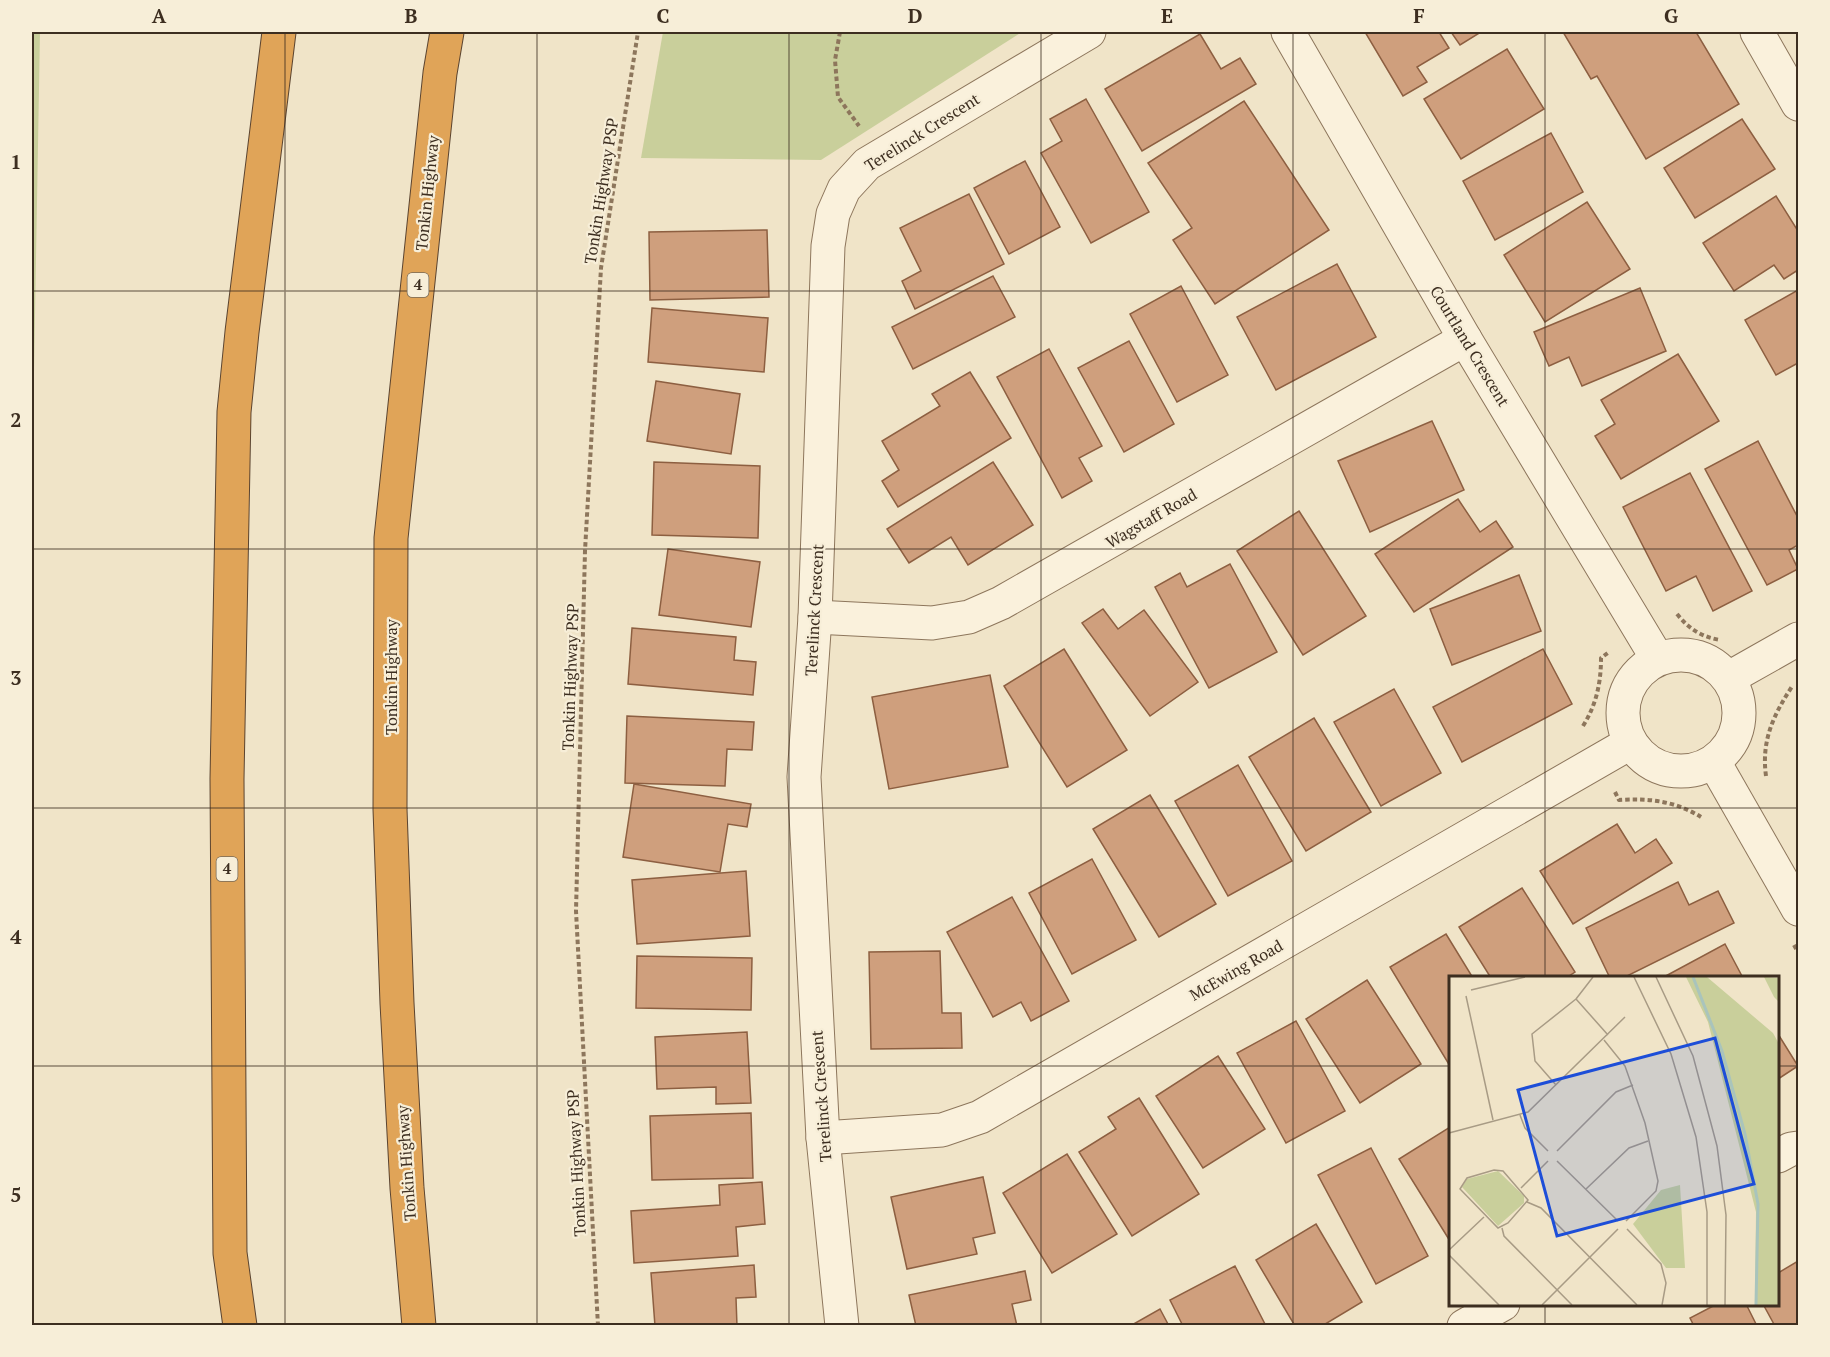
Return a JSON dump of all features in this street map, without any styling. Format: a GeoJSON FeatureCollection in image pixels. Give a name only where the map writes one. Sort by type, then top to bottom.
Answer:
{"type":"FeatureCollection","features":[{"type":"Feature","properties":{"kind":"highway","name":"4"},"geometry":{"type":"LineString","coordinates":[[240,1326],[230,1253],[226,779],[234,412],[243,320],[279,32]]}},
{"type":"Feature","properties":{"kind":"highway","name":"Tonkin Highway"},"geometry":{"type":"LineString","coordinates":[[419,1326],[407,1188],[390,809],[391,538],[440,73],[447,32]]}},
{"type":"Feature","properties":{"kind":"street","name":"Terelinck Crescent"},"geometry":{"type":"LineString","coordinates":[[842,1326],[823,1138],[804,777],[815,617],[828,246],[833,214],[844,189],[867,164],[1089,32]]}},
{"type":"Feature","properties":{"kind":"street","name":"Courtland Crescent"},"geometry":{"type":"LineString","coordinates":[[1288,32],[1465,339],[1657,658]]}},
{"type":"Feature","properties":{"kind":"street"},"geometry":{"type":"LineString","coordinates":[[1757,32],[1798,104]]}},
{"type":"Feature","properties":{"kind":"street","name":"Wagstaff Road"},"geometry":{"type":"LineString","coordinates":[[815,617],[933,624],[969,617],[1001,603],[1465,339]]}},
{"type":"Feature","properties":{"kind":"street"},"geometry":{"type":"LineString","coordinates":[[1729,678],[1798,639]]}},
{"type":"Feature","properties":{"kind":"street"},"geometry":{"type":"LineString","coordinates":[[1688,654],[1711,662],[1729,678],[1740,708],[1734,740],[1714,762],[1684,772],[1655,766],[1630,743],[1622,707],[1636,674],[1657,658],[1688,654]]}},
{"type":"Feature","properties":{"kind":"street","name":"McEwing Road"},"geometry":{"type":"LineString","coordinates":[[823,1138],[942,1130],[980,1117],[1630,743]]}},
{"type":"Feature","properties":{"kind":"street"},"geometry":{"type":"LineString","coordinates":[[1714,762],[1798,909]]}},
{"type":"Feature","properties":{"kind":"street"},"geometry":{"type":"LineString","coordinates":[[1779,1155],[1798,1148]]}},
{"type":"Feature","properties":{"kind":"path","name":"Tonkin Highway PSP"},"geometry":{"type":"LineString","coordinates":[[598,1326],[576,911],[585,551],[601,268],[638,32]]}},
{"type":"Feature","properties":{"kind":"path"},"geometry":{"type":"LineString","coordinates":[[840,32],[834,60],[838,97],[864,133]]}},
{"type":"Feature","properties":{"kind":"path"},"geometry":{"type":"LineString","coordinates":[[1731,640],[1703,636],[1685,624],[1671,607],[1601,658],[1599,690],[1593,711],[1582,726],[1619,800],[1639,799],[1668,802],[1685,808],[1705,820],[1768,785],[1764,763],[1766,743],[1777,710],[1798,681]]}},
{"type":"Feature","properties":{"kind":"green space"},"geometry":{"type":"Polygon","coordinates":[[[32,32],[40,32],[32,486],[32,32]]]}},
{"type":"Feature","properties":{"kind":"green space"},"geometry":{"type":"Polygon","coordinates":[[[663,32],[1022,32],[821,160],[641,158],[663,32]]]}},
{"type":"Feature","properties":{"kind":"building"},"geometry":{"type":"Polygon","coordinates":[[[1365,32],[1439,32],[1449,48],[1417,67],[1427,82],[1403,96],[1365,32]]]}},
{"type":"Feature","properties":{"kind":"building"},"geometry":{"type":"Polygon","coordinates":[[[1451,32],[1481,32],[1460,45],[1451,32]]]}},
{"type":"Feature","properties":{"kind":"building"},"geometry":{"type":"Polygon","coordinates":[[[1563,32],[1696,32],[1739,104],[1646,159],[1597,76],[1591,79],[1563,32]]]}},
{"type":"Feature","properties":{"kind":"building"},"geometry":{"type":"Polygon","coordinates":[[[1200,34],[1221,69],[1240,58],[1256,84],[1142,151],[1105,89],[1200,34]]]}},
{"type":"Feature","properties":{"kind":"building"},"geometry":{"type":"Polygon","coordinates":[[[1507,49],[1544,109],[1461,159],[1424,99],[1507,49]]]}},
{"type":"Feature","properties":{"kind":"building"},"geometry":{"type":"Polygon","coordinates":[[[1086,99],[1149,212],[1091,243],[1041,153],[1062,141],[1050,119],[1086,99]]]}},
{"type":"Feature","properties":{"kind":"building"},"geometry":{"type":"Polygon","coordinates":[[[1244,101],[1329,230],[1215,304],[1173,240],[1192,228],[1148,163],[1244,101]]]}},
{"type":"Feature","properties":{"kind":"building"},"geometry":{"type":"Polygon","coordinates":[[[1742,119],[1775,169],[1695,218],[1664,168],[1742,119]]]}},
{"type":"Feature","properties":{"kind":"building"},"geometry":{"type":"Polygon","coordinates":[[[1551,133],[1583,192],[1495,240],[1463,181],[1551,133]]]}},
{"type":"Feature","properties":{"kind":"building"},"geometry":{"type":"Polygon","coordinates":[[[1025,161],[1060,227],[1009,254],[974,188],[1025,161]]]}},
{"type":"Feature","properties":{"kind":"building"},"geometry":{"type":"Polygon","coordinates":[[[969,194],[1004,264],[915,309],[902,281],[921,271],[900,228],[969,194]]]}},
{"type":"Feature","properties":{"kind":"building"},"geometry":{"type":"Polygon","coordinates":[[[1776,196],[1798,231],[1798,270],[1784,279],[1774,265],[1734,291],[1703,243],[1776,196]]]}},
{"type":"Feature","properties":{"kind":"building"},"geometry":{"type":"Polygon","coordinates":[[[1587,202],[1630,269],[1545,322],[1504,255],[1587,202]]]}},
{"type":"Feature","properties":{"kind":"building"},"geometry":{"type":"Polygon","coordinates":[[[767,230],[769,297],[650,300],[649,232],[767,230]]]}},
{"type":"Feature","properties":{"kind":"building"},"geometry":{"type":"Polygon","coordinates":[[[1337,264],[1376,337],[1276,390],[1237,317],[1337,264]]]}},
{"type":"Feature","properties":{"kind":"building"},"geometry":{"type":"Polygon","coordinates":[[[993,276],[1015,317],[913,369],[892,327],[993,276]]]}},
{"type":"Feature","properties":{"kind":"building"},"geometry":{"type":"Polygon","coordinates":[[[1181,286],[1228,375],[1177,402],[1130,314],[1181,286]]]}},
{"type":"Feature","properties":{"kind":"building"},"geometry":{"type":"Polygon","coordinates":[[[1640,288],[1666,351],[1582,386],[1569,357],[1549,366],[1534,332],[1640,288]]]}},
{"type":"Feature","properties":{"kind":"building"},"geometry":{"type":"Polygon","coordinates":[[[1798,290],[1798,363],[1776,375],[1745,320],[1798,290]]]}},
{"type":"Feature","properties":{"kind":"building"},"geometry":{"type":"Polygon","coordinates":[[[652,308],[768,318],[764,372],[648,362],[652,308]]]}},
{"type":"Feature","properties":{"kind":"building"},"geometry":{"type":"Polygon","coordinates":[[[1129,341],[1174,424],[1124,452],[1078,368],[1129,341]]]}},
{"type":"Feature","properties":{"kind":"building"},"geometry":{"type":"Polygon","coordinates":[[[1049,349],[1102,446],[1079,458],[1092,481],[1062,498],[997,377],[1049,349]]]}},
{"type":"Feature","properties":{"kind":"building"},"geometry":{"type":"Polygon","coordinates":[[[1678,354],[1719,421],[1621,479],[1595,436],[1615,424],[1601,400],[1678,354]]]}},
{"type":"Feature","properties":{"kind":"building"},"geometry":{"type":"Polygon","coordinates":[[[970,372],[1011,438],[898,507],[882,481],[899,470],[882,441],[940,406],[932,394],[970,372]]]}},
{"type":"Feature","properties":{"kind":"building"},"geometry":{"type":"Polygon","coordinates":[[[656,381],[740,394],[731,454],[647,441],[656,381]]]}},
{"type":"Feature","properties":{"kind":"building"},"geometry":{"type":"Polygon","coordinates":[[[1432,421],[1464,490],[1370,532],[1338,461],[1432,421]]]}},
{"type":"Feature","properties":{"kind":"building"},"geometry":{"type":"Polygon","coordinates":[[[1758,441],[1798,518],[1798,545],[1789,550],[1798,569],[1767,585],[1705,469],[1758,441]]]}},
{"type":"Feature","properties":{"kind":"building"},"geometry":{"type":"Polygon","coordinates":[[[654,462],[760,466],[758,538],[652,535],[654,462]]]}},
{"type":"Feature","properties":{"kind":"building"},"geometry":{"type":"Polygon","coordinates":[[[993,462],[1033,525],[968,565],[951,537],[909,563],[887,529],[993,462]]]}},
{"type":"Feature","properties":{"kind":"building"},"geometry":{"type":"Polygon","coordinates":[[[1690,473],[1752,591],[1713,611],[1696,576],[1666,591],[1623,507],[1690,473]]]}},
{"type":"Feature","properties":{"kind":"building"},"geometry":{"type":"Polygon","coordinates":[[[1458,499],[1480,532],[1496,521],[1513,547],[1414,612],[1375,554],[1458,499]]]}},
{"type":"Feature","properties":{"kind":"building"},"geometry":{"type":"Polygon","coordinates":[[[1299,511],[1366,616],[1303,655],[1237,551],[1299,511]]]}},
{"type":"Feature","properties":{"kind":"building"},"geometry":{"type":"Polygon","coordinates":[[[668,549],[760,562],[751,627],[659,615],[668,549]]]}},
{"type":"Feature","properties":{"kind":"building"},"geometry":{"type":"Polygon","coordinates":[[[1230,564],[1277,652],[1209,688],[1155,587],[1180,573],[1187,587],[1230,564]]]}},
{"type":"Feature","properties":{"kind":"building"},"geometry":{"type":"Polygon","coordinates":[[[1519,575],[1541,631],[1452,665],[1430,609],[1519,575]]]}},
{"type":"Feature","properties":{"kind":"building"},"geometry":{"type":"Polygon","coordinates":[[[1103,609],[1118,629],[1144,610],[1198,682],[1150,716],[1082,623],[1103,609]]]}},
{"type":"Feature","properties":{"kind":"building"},"geometry":{"type":"Polygon","coordinates":[[[632,628],[736,637],[734,660],[756,662],[753,695],[628,684],[632,628]]]}},
{"type":"Feature","properties":{"kind":"building"},"geometry":{"type":"Polygon","coordinates":[[[1064,649],[1127,750],[1067,787],[1004,686],[1064,649]]]}},
{"type":"Feature","properties":{"kind":"building"},"geometry":{"type":"Polygon","coordinates":[[[1543,649],[1572,704],[1462,762],[1433,707],[1543,649]]]}},
{"type":"Feature","properties":{"kind":"building"},"geometry":{"type":"Polygon","coordinates":[[[990,675],[1008,767],[889,789],[872,697],[990,675]]]}},
{"type":"Feature","properties":{"kind":"building"},"geometry":{"type":"Polygon","coordinates":[[[1394,689],[1441,773],[1381,806],[1334,722],[1394,689]]]}},
{"type":"Feature","properties":{"kind":"building"},"geometry":{"type":"Polygon","coordinates":[[[627,716],[754,722],[752,750],[727,749],[725,786],[625,783],[627,716]]]}},
{"type":"Feature","properties":{"kind":"building"},"geometry":{"type":"Polygon","coordinates":[[[1314,718],[1371,812],[1306,851],[1249,757],[1314,718]]]}},
{"type":"Feature","properties":{"kind":"building"},"geometry":{"type":"Polygon","coordinates":[[[1238,765],[1292,861],[1228,896],[1175,801],[1238,765]]]}},
{"type":"Feature","properties":{"kind":"building"},"geometry":{"type":"Polygon","coordinates":[[[634,784],[751,804],[747,827],[728,824],[720,872],[623,857],[634,784]]]}},
{"type":"Feature","properties":{"kind":"building"},"geometry":{"type":"Polygon","coordinates":[[[1150,795],[1216,904],[1159,937],[1093,829],[1150,795]]]}},
{"type":"Feature","properties":{"kind":"building"},"geometry":{"type":"Polygon","coordinates":[[[1617,824],[1635,853],[1656,839],[1672,863],[1573,924],[1540,871],[1617,824]]]}},
{"type":"Feature","properties":{"kind":"building"},"geometry":{"type":"Polygon","coordinates":[[[1092,859],[1136,940],[1072,974],[1029,893],[1092,859]]]}},
{"type":"Feature","properties":{"kind":"building"},"geometry":{"type":"Polygon","coordinates":[[[746,871],[750,936],[637,944],[632,880],[746,871]]]}},
{"type":"Feature","properties":{"kind":"building"},"geometry":{"type":"Polygon","coordinates":[[[1678,882],[1689,905],[1718,891],[1734,923],[1627,976],[1609,976],[1586,928],[1678,882]]]}},
{"type":"Feature","properties":{"kind":"building"},"geometry":{"type":"Polygon","coordinates":[[[1522,888],[1575,972],[1569,976],[1490,976],[1459,927],[1522,888]]]}},
{"type":"Feature","properties":{"kind":"building"},"geometry":{"type":"Polygon","coordinates":[[[1012,897],[1069,1001],[1031,1021],[1021,1002],[993,1017],[947,932],[1012,897]]]}},
{"type":"Feature","properties":{"kind":"building"},"geometry":{"type":"Polygon","coordinates":[[[1446,934],[1472,976],[1449,976],[1449,1064],[1390,967],[1446,934]]]}},
{"type":"Feature","properties":{"kind":"building"},"geometry":{"type":"Polygon","coordinates":[[[1725,944],[1742,976],[1666,976],[1725,944]]]}},
{"type":"Feature","properties":{"kind":"building"},"geometry":{"type":"Polygon","coordinates":[[[940,951],[942,1013],[961,1013],[962,1048],[871,1049],[869,952],[940,951]]]}},
{"type":"Feature","properties":{"kind":"building"},"geometry":{"type":"Polygon","coordinates":[[[637,956],[752,958],[751,1010],[636,1008],[637,956]]]}},
{"type":"Feature","properties":{"kind":"building"},"geometry":{"type":"Polygon","coordinates":[[[1367,980],[1421,1064],[1360,1103],[1306,1019],[1367,980]]]}},
{"type":"Feature","properties":{"kind":"building"},"geometry":{"type":"Polygon","coordinates":[[[1296,1021],[1345,1111],[1286,1143],[1237,1053],[1296,1021]]]}},
{"type":"Feature","properties":{"kind":"building"},"geometry":{"type":"Polygon","coordinates":[[[747,1032],[751,1103],[716,1104],[716,1087],[657,1089],[655,1037],[747,1032]]]}},
{"type":"Feature","properties":{"kind":"building"},"geometry":{"type":"Polygon","coordinates":[[[1779,1036],[1798,1066],[1779,1078],[1779,1036]]]}},
{"type":"Feature","properties":{"kind":"building"},"geometry":{"type":"Polygon","coordinates":[[[1218,1056],[1265,1129],[1203,1168],[1156,1096],[1218,1056]]]}},
{"type":"Feature","properties":{"kind":"building"},"geometry":{"type":"Polygon","coordinates":[[[1139,1098],[1199,1194],[1132,1236],[1079,1152],[1116,1129],[1108,1117],[1139,1098]]]}},
{"type":"Feature","properties":{"kind":"building"},"geometry":{"type":"Polygon","coordinates":[[[751,1113],[753,1178],[652,1180],[650,1116],[751,1113]]]}},
{"type":"Feature","properties":{"kind":"building"},"geometry":{"type":"Polygon","coordinates":[[[1449,1128],[1449,1239],[1399,1159],[1449,1128]]]}},
{"type":"Feature","properties":{"kind":"building"},"geometry":{"type":"Polygon","coordinates":[[[1371,1148],[1428,1256],[1376,1284],[1318,1175],[1371,1148]]]}},
{"type":"Feature","properties":{"kind":"building"},"geometry":{"type":"Polygon","coordinates":[[[1067,1154],[1117,1234],[1052,1273],[1003,1193],[1067,1154]]]}},
{"type":"Feature","properties":{"kind":"building"},"geometry":{"type":"Polygon","coordinates":[[[983,1177],[995,1233],[973,1238],[977,1254],[907,1269],[891,1197],[983,1177]]]}},
{"type":"Feature","properties":{"kind":"building"},"geometry":{"type":"Polygon","coordinates":[[[762,1182],[765,1224],[736,1227],[738,1256],[634,1263],[631,1211],[720,1205],[719,1185],[762,1182]]]}},
{"type":"Feature","properties":{"kind":"building"},"geometry":{"type":"Polygon","coordinates":[[[1316,1224],[1362,1302],[1322,1326],[1295,1326],[1256,1260],[1316,1224]]]}},
{"type":"Feature","properties":{"kind":"building"},"geometry":{"type":"Polygon","coordinates":[[[1798,1261],[1798,1326],[1775,1326],[1764,1306],[1779,1306],[1779,1272],[1798,1261]]]}},
{"type":"Feature","properties":{"kind":"building"},"geometry":{"type":"Polygon","coordinates":[[[754,1265],[756,1297],[736,1298],[737,1326],[655,1326],[651,1273],[754,1265]]]}},
{"type":"Feature","properties":{"kind":"building"},"geometry":{"type":"Polygon","coordinates":[[[1235,1266],[1266,1326],[1183,1326],[1170,1300],[1235,1266]]]}},
{"type":"Feature","properties":{"kind":"building"},"geometry":{"type":"Polygon","coordinates":[[[1025,1271],[1031,1300],[1012,1304],[1017,1326],[916,1326],[909,1295],[1025,1271]]]}},
{"type":"Feature","properties":{"kind":"building"},"geometry":{"type":"Polygon","coordinates":[[[1713,1306],[1747,1306],[1757,1326],[1694,1326],[1690,1318],[1713,1306]]]}},
{"type":"Feature","properties":{"kind":"building"},"geometry":{"type":"Polygon","coordinates":[[[1160,1309],[1169,1326],[1130,1326],[1160,1309]]]}}]}
